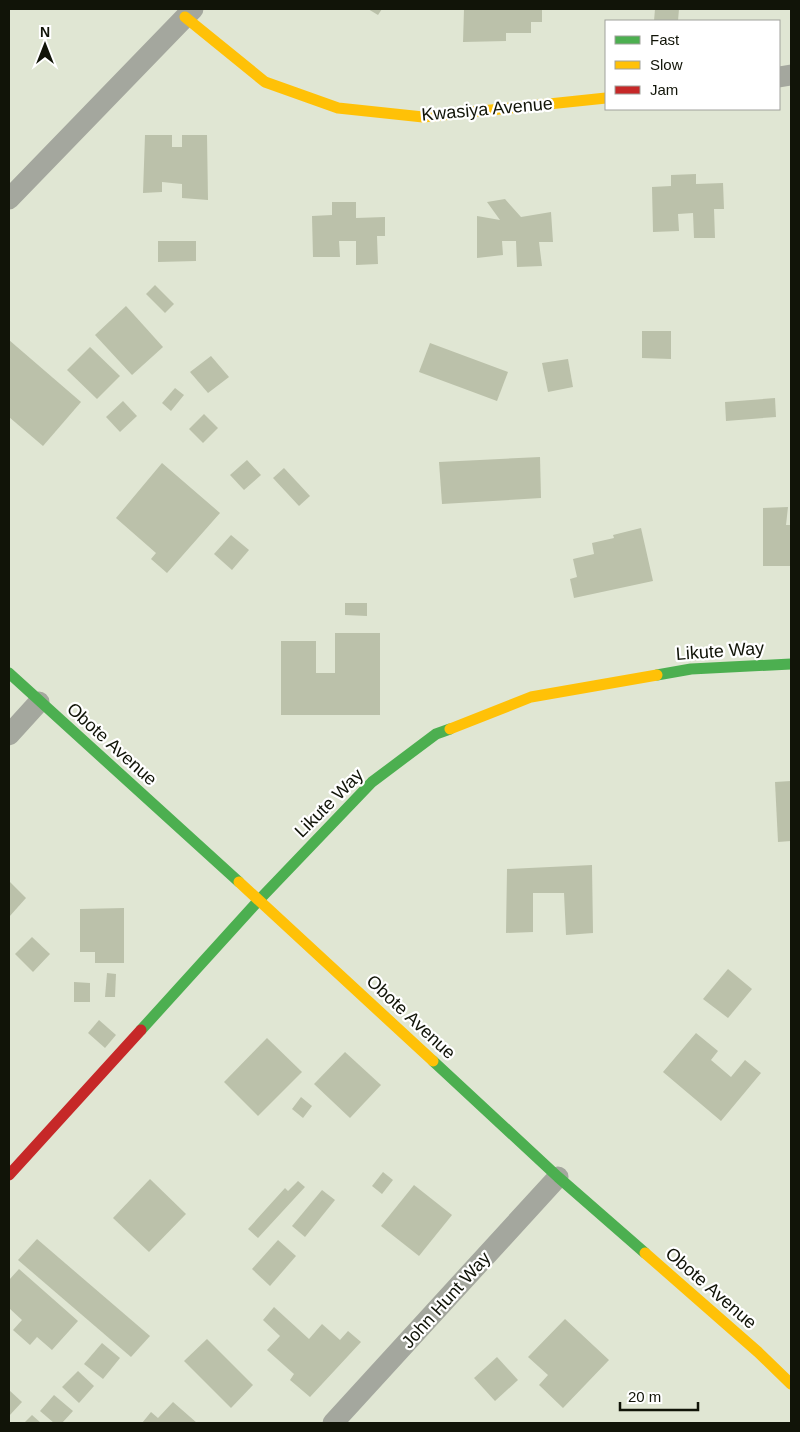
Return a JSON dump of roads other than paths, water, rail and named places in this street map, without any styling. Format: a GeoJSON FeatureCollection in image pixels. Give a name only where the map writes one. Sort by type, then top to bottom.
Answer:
{"type":"FeatureCollection","features":[{"type":"Feature","properties":{"kind":"street","name":"Kwasiya Avenue"},"geometry":{"type":"LineString","coordinates":[[189,13],[265,82],[338,108],[423,117],[605,98]]}},
{"type":"Feature","properties":{"kind":"street"},"geometry":{"type":"LineString","coordinates":[[9,199],[189,13]]}},
{"type":"Feature","properties":{"kind":"street","name":"Likute Way"},"geometry":{"type":"LineString","coordinates":[[9,1175],[259,900],[372,782],[436,734],[531,697],[691,669],[791,664]]}},
{"type":"Feature","properties":{"kind":"street","name":"Obote Avenue"},"geometry":{"type":"LineString","coordinates":[[9,673],[259,900],[558,1176],[758,1352],[791,1384]]}},
{"type":"Feature","properties":{"kind":"street"},"geometry":{"type":"LineString","coordinates":[[9,735],[39,702]]}},
{"type":"Feature","properties":{"kind":"street","name":"John Hunt Way"},"geometry":{"type":"LineString","coordinates":[[333,1423],[558,1176]]}}]}
